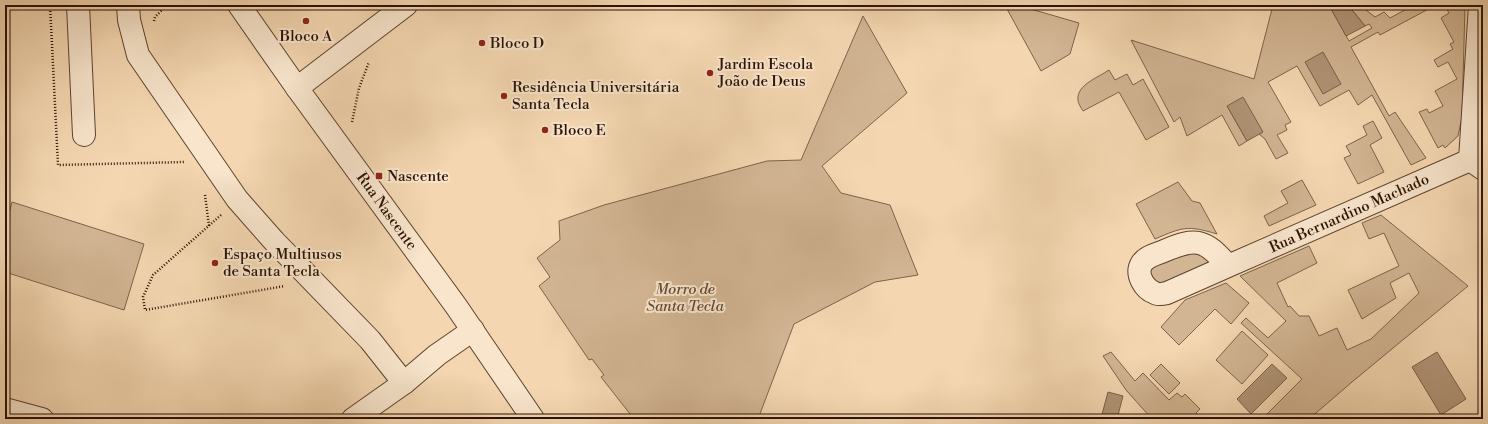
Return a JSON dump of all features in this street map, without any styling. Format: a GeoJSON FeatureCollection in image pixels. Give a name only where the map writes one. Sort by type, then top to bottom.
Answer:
{"type":"FeatureCollection","features":[{"type":"Feature","properties":{"kind":"street"},"geometry":{"type":"LineString","coordinates":[[78,5],[84,135]]}},
{"type":"Feature","properties":{"kind":"street"},"geometry":{"type":"LineString","coordinates":[[128,5],[129,20],[138,55],[237,199],[274,241],[370,340],[404,383]]}},
{"type":"Feature","properties":{"kind":"street","name":"Rua Nascente"},"geometry":{"type":"LineString","coordinates":[[239,5],[297,88],[473,330],[534,419]]}},
{"type":"Feature","properties":{"kind":"street"},"geometry":{"type":"LineString","coordinates":[[297,88],[406,5]]}},
{"type":"Feature","properties":{"kind":"street"},"geometry":{"type":"LineString","coordinates":[[1476,164],[1481,16]]}},
{"type":"Feature","properties":{"kind":"street","name":"Rua Bernardino Machado"},"geometry":{"type":"LineString","coordinates":[[1228,266],[1476,164]]}},
{"type":"Feature","properties":{"kind":"street"},"geometry":{"type":"LineString","coordinates":[[353,419],[404,383],[437,355],[473,330]]}},
{"type":"Feature","properties":{"kind":"street"},"geometry":{"type":"LineString","coordinates":[[5,409],[42,419]]}},
{"type":"Feature","properties":{"kind":"path"},"geometry":{"type":"LineString","coordinates":[[50,5],[58,165],[193,162]]}},
{"type":"Feature","properties":{"kind":"path"},"geometry":{"type":"LineString","coordinates":[[351,129],[358,88],[369,66],[370,58]]}},
{"type":"Feature","properties":{"kind":"path"},"geometry":{"type":"LineString","coordinates":[[226,210],[153,275],[143,297],[145,310],[288,285]]}},
{"type":"Feature","properties":{"kind":"green space"},"geometry":{"type":"Polygon","coordinates":[[[1017,5],[1079,23],[1070,54],[1041,71],[1007,9],[1017,5]]]}},
{"type":"Feature","properties":{"kind":"green space"},"geometry":{"type":"Polygon","coordinates":[[[1273,5],[1329,5],[1349,41],[1372,28],[1369,24],[1365,26],[1349,6],[1353,5],[1360,7],[1375,17],[1384,12],[1390,18],[1414,5],[1436,5],[1380,35],[1378,32],[1351,47],[1389,116],[1395,112],[1426,158],[1411,165],[1372,95],[1358,105],[1349,90],[1320,106],[1297,66],[1268,82],[1291,122],[1285,125],[1287,130],[1277,135],[1288,153],[1276,159],[1265,139],[1259,134],[1263,132],[1227,106],[1247,141],[1239,146],[1222,115],[1187,136],[1180,117],[1174,122],[1131,40],[1254,79],[1273,5]]]}},
{"type":"Feature","properties":{"kind":"green space"},"geometry":{"type":"Polygon","coordinates":[[[1453,5],[1465,6],[1462,117],[1458,136],[1445,148],[1443,145],[1438,148],[1419,112],[1427,109],[1429,113],[1443,106],[1435,91],[1457,79],[1448,62],[1438,67],[1434,60],[1453,49],[1450,44],[1454,42],[1441,18],[1449,13],[1446,8],[1453,5]]]}},
{"type":"Feature","properties":{"kind":"green space","name":"Morro de Santa Tecla"},"geometry":{"type":"Polygon","coordinates":[[[863,16],[907,93],[822,166],[841,193],[890,205],[918,275],[875,282],[794,324],[758,419],[634,419],[601,377],[604,375],[592,359],[589,360],[539,286],[550,277],[537,258],[560,240],[559,221],[604,205],[767,161],[801,160],[863,16]]]}},
{"type":"Feature","properties":{"kind":"green space"},"geometry":{"type":"Polygon","coordinates":[[[1109,70],[1115,80],[1127,74],[1133,85],[1143,79],[1169,127],[1146,140],[1119,92],[1083,111],[1078,101],[1078,95],[1081,90],[1089,82],[1109,70]]]}},
{"type":"Feature","properties":{"kind":"green space"},"geometry":{"type":"Polygon","coordinates":[[[1373,121],[1382,138],[1370,145],[1384,172],[1358,184],[1344,158],[1351,155],[1346,146],[1367,135],[1363,126],[1373,121]]]}},
{"type":"Feature","properties":{"kind":"green space"},"geometry":{"type":"Polygon","coordinates":[[[1302,180],[1316,205],[1269,226],[1264,216],[1288,203],[1281,191],[1302,180]]]}},
{"type":"Feature","properties":{"kind":"green space"},"geometry":{"type":"Polygon","coordinates":[[[1178,182],[1192,201],[1200,203],[1217,234],[1192,228],[1172,232],[1155,239],[1136,204],[1178,182]]]}},
{"type":"Feature","properties":{"kind":"green space"},"geometry":{"type":"Polygon","coordinates":[[[12,202],[144,244],[124,310],[5,272],[5,230],[12,202]]]}},
{"type":"Feature","properties":{"kind":"green space"},"geometry":{"type":"Polygon","coordinates":[[[1381,215],[1468,286],[1309,419],[1262,419],[1302,379],[1241,323],[1246,318],[1268,338],[1286,321],[1240,276],[1309,246],[1317,263],[1277,283],[1288,307],[1290,306],[1299,316],[1309,316],[1319,336],[1337,328],[1347,350],[1371,339],[1419,293],[1409,273],[1390,283],[1396,298],[1362,319],[1348,290],[1399,266],[1384,233],[1369,239],[1362,223],[1381,215]]]}},
{"type":"Feature","properties":{"kind":"green space"},"geometry":{"type":"Polygon","coordinates":[[[1185,242],[1228,266],[1156,294],[1142,263],[1185,242]]]}},
{"type":"Feature","properties":{"kind":"green space"},"geometry":{"type":"Polygon","coordinates":[[[1226,283],[1249,303],[1231,324],[1215,309],[1179,345],[1161,327],[1185,300],[1226,283]]]}},
{"type":"Feature","properties":{"kind":"green space"},"geometry":{"type":"Polygon","coordinates":[[[1242,331],[1268,355],[1242,384],[1216,360],[1242,331]]]}},
{"type":"Feature","properties":{"kind":"green space"},"geometry":{"type":"Polygon","coordinates":[[[1111,352],[1135,381],[1143,373],[1169,400],[1177,393],[1182,397],[1185,394],[1200,409],[1196,413],[1202,419],[1152,419],[1126,390],[1103,356],[1111,352]]]}},
{"type":"Feature","properties":{"kind":"green space"},"geometry":{"type":"Polygon","coordinates":[[[1161,364],[1180,383],[1169,394],[1150,375],[1161,364]]]}},
{"type":"Feature","properties":{"kind":"shaded area"},"geometry":{"type":"Polygon","coordinates":[[[1334,5],[1348,5],[1365,26],[1346,36],[1330,7],[1334,5]]]}},
{"type":"Feature","properties":{"kind":"shaded area"},"geometry":{"type":"Polygon","coordinates":[[[1323,52],[1341,84],[1323,94],[1305,62],[1323,52]]]}},
{"type":"Feature","properties":{"kind":"shaded area"},"geometry":{"type":"Polygon","coordinates":[[[1243,97],[1263,132],[1247,141],[1227,106],[1243,97]]]}},
{"type":"Feature","properties":{"kind":"shaded area"},"geometry":{"type":"Polygon","coordinates":[[[1437,352],[1466,399],[1441,415],[1412,367],[1437,352]]]}},
{"type":"Feature","properties":{"kind":"shaded area"},"geometry":{"type":"Polygon","coordinates":[[[1272,364],[1287,378],[1251,414],[1237,399],[1272,364]]]}},
{"type":"Feature","properties":{"kind":"shaded area"},"geometry":{"type":"Polygon","coordinates":[[[1108,392],[1123,396],[1117,419],[1101,418],[1108,392]]]}},
{"type":"Feature","properties":{"kind":"place","name":"Bloco A"},"geometry":{"type":"Point","coordinates":[306,21]}},
{"type":"Feature","properties":{"kind":"place","name":"Bloco D"},"geometry":{"type":"Point","coordinates":[482,43]}},
{"type":"Feature","properties":{"kind":"place","name":"Jardim Escola João de Deus"},"geometry":{"type":"Point","coordinates":[710,73]}},
{"type":"Feature","properties":{"kind":"place","name":"Residência Universitária Santa Tecla"},"geometry":{"type":"Point","coordinates":[504,96]}},
{"type":"Feature","properties":{"kind":"place","name":"Bloco E"},"geometry":{"type":"Point","coordinates":[545,130]}},
{"type":"Feature","properties":{"kind":"place","name":"Nascente"},"geometry":{"type":"Point","coordinates":[379,176]}},
{"type":"Feature","properties":{"kind":"place","name":"Espaço Multiusos de Santa Tecla"},"geometry":{"type":"Point","coordinates":[215,263]}}]}
